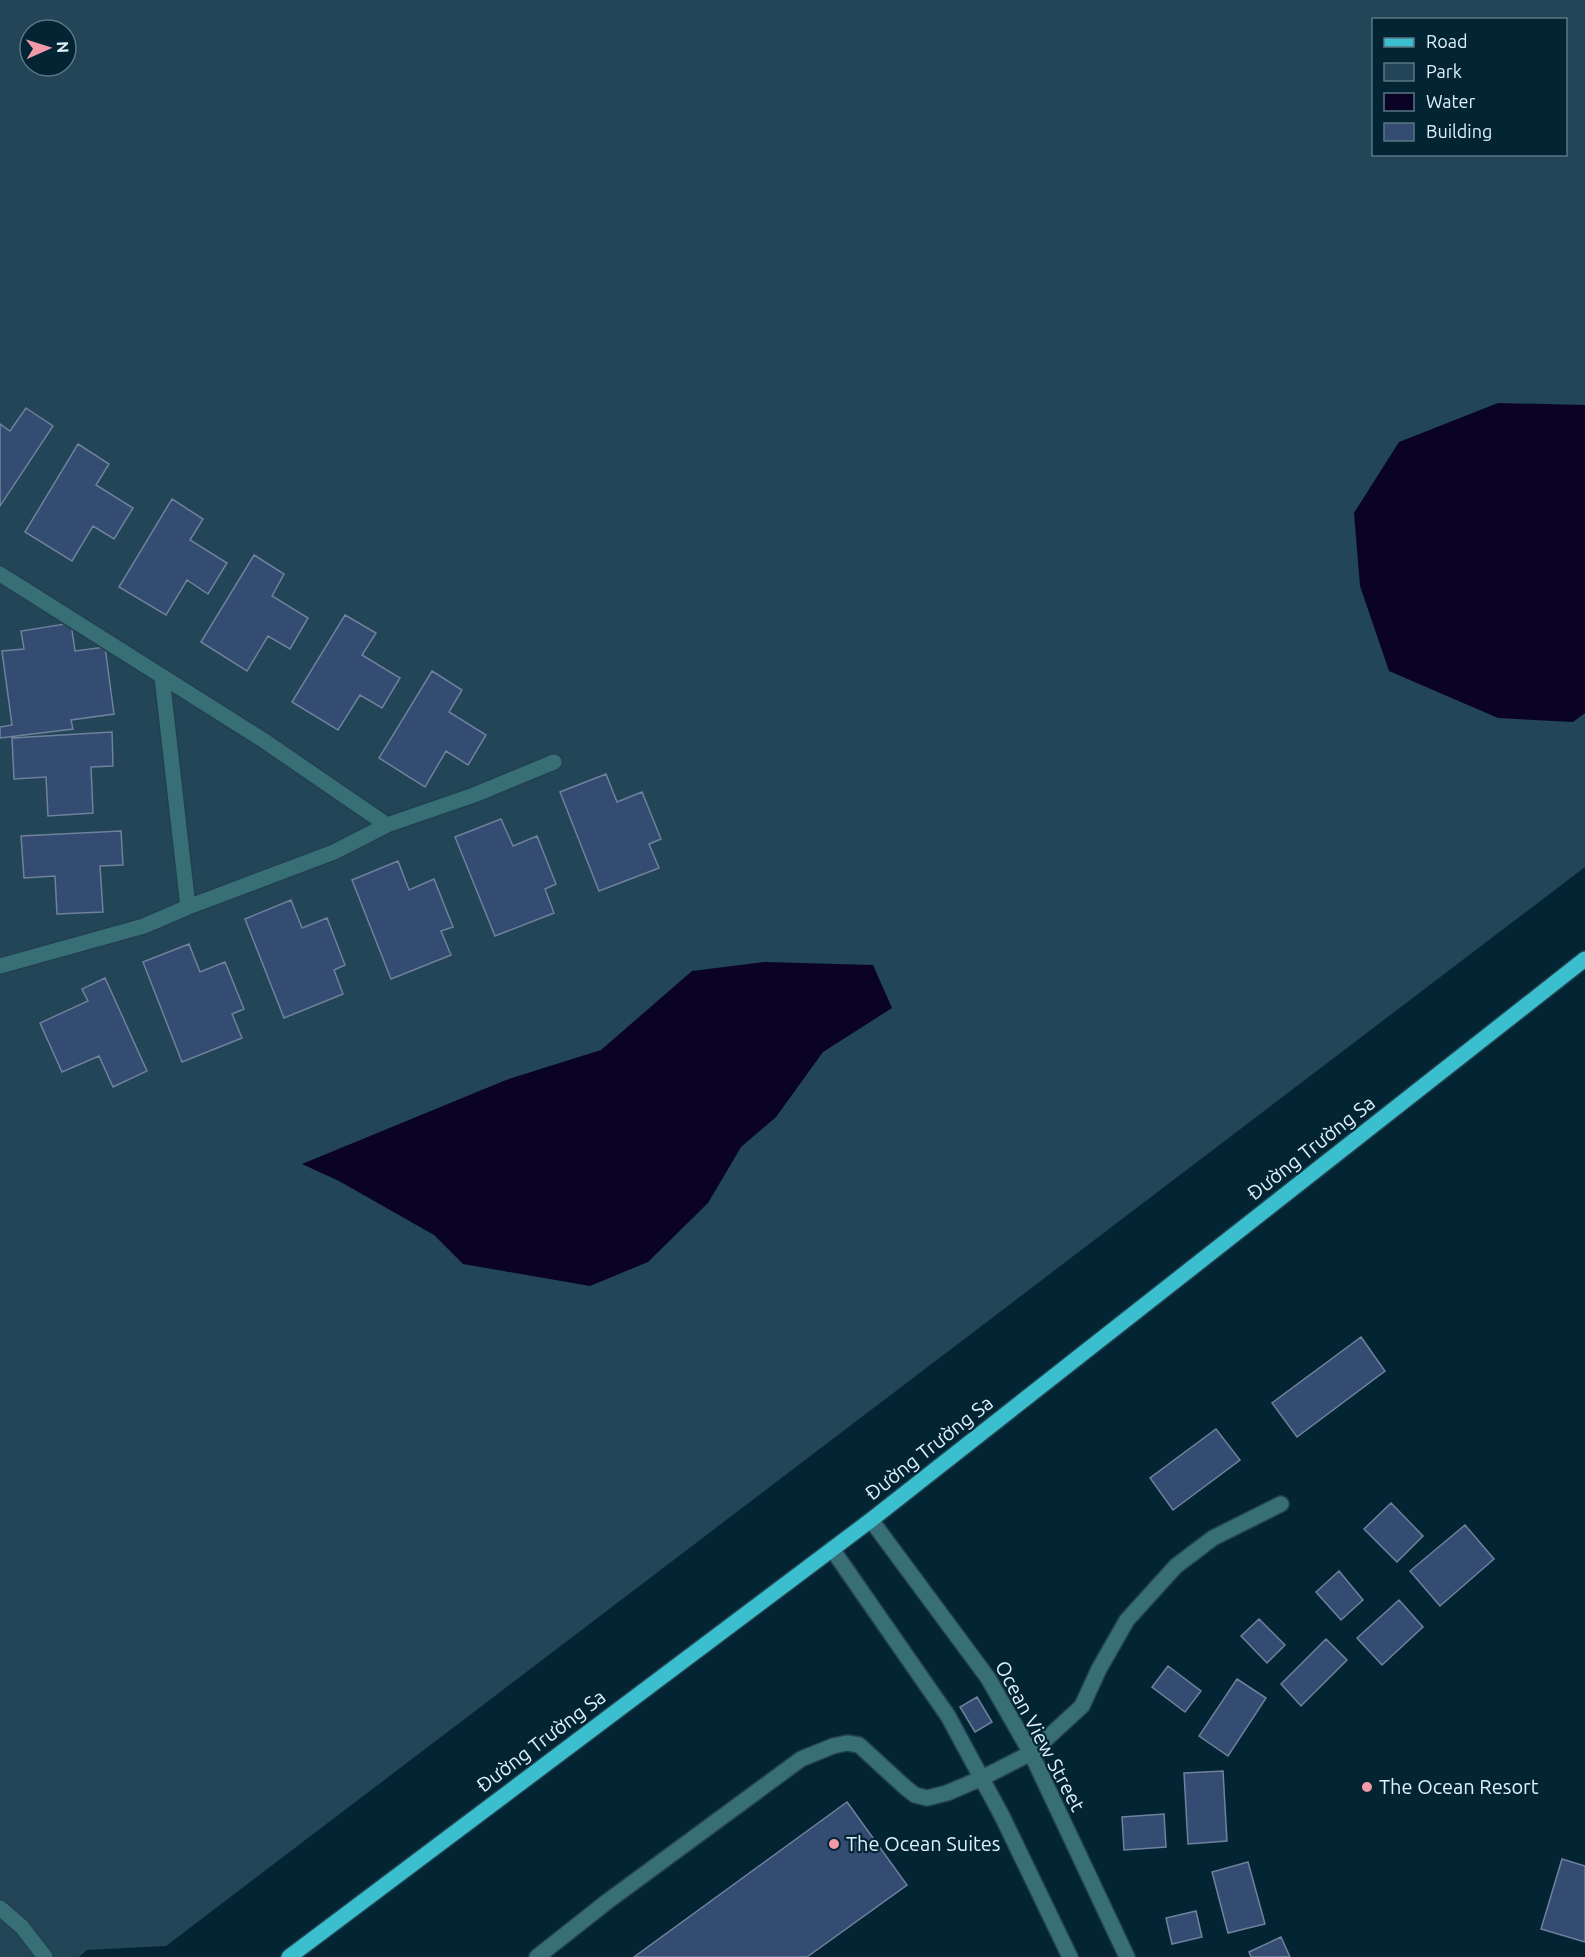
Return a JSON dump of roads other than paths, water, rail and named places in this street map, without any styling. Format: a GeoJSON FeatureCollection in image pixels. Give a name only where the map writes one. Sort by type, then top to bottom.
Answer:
{"type":"FeatureCollection","features":[{"type":"Feature","properties":{"kind":"main road","name":"Đường Trường Sa"},"geometry":{"type":"LineString","coordinates":[[289,1957],[871,1520],[1585,959]]}},
{"type":"Feature","properties":{"kind":"street"},"geometry":{"type":"LineString","coordinates":[[0,574],[263,740],[387,825]]}},
{"type":"Feature","properties":{"kind":"street"},"geometry":{"type":"LineString","coordinates":[[162,677],[188,907]]}},
{"type":"Feature","properties":{"kind":"street"},"geometry":{"type":"LineString","coordinates":[[0,966],[144,926],[334,852],[387,825],[474,795],[554,762]]}},
{"type":"Feature","properties":{"kind":"street"},"geometry":{"type":"LineString","coordinates":[[537,1957],[801,1758],[833,1746],[847,1743],[859,1745],[906,1788],[915,1795],[927,1798],[948,1793],[1031,1753],[1082,1706],[1099,1669],[1127,1620],[1176,1566],[1213,1538],[1281,1504]]}},
{"type":"Feature","properties":{"kind":"street","name":"Ocean View Street"},"geometry":{"type":"LineString","coordinates":[[871,1520],[988,1678],[1031,1753],[1127,1957]]}},
{"type":"Feature","properties":{"kind":"street"},"geometry":{"type":"LineString","coordinates":[[832,1549],[948,1716],[982,1778],[1070,1957]]}},
{"type":"Feature","properties":{"kind":"street"},"geometry":{"type":"LineString","coordinates":[[0,1908],[22,1927],[45,1957]]}},
{"type":"Feature","properties":{"kind":"water"},"geometry":{"type":"Polygon","coordinates":[[[1498,403],[1585,405],[1585,713],[1573,722],[1498,718],[1389,671],[1360,586],[1354,513],[1399,442],[1498,403]]]}},
{"type":"Feature","properties":{"kind":"water"},"geometry":{"type":"Polygon","coordinates":[[[765,962],[873,965],[892,1008],[823,1052],[776,1117],[741,1147],[708,1203],[648,1262],[590,1286],[463,1264],[434,1235],[339,1181],[302,1164],[506,1080],[601,1050],[692,971],[765,962]]]}},
{"type":"Feature","properties":{"kind":"place","name":"The Ocean Resort"},"geometry":{"type":"Point","coordinates":[1367,1787]}},
{"type":"Feature","properties":{"kind":"place","name":"The Ocean Suites"},"geometry":{"type":"Point","coordinates":[834,1844]}}]}
